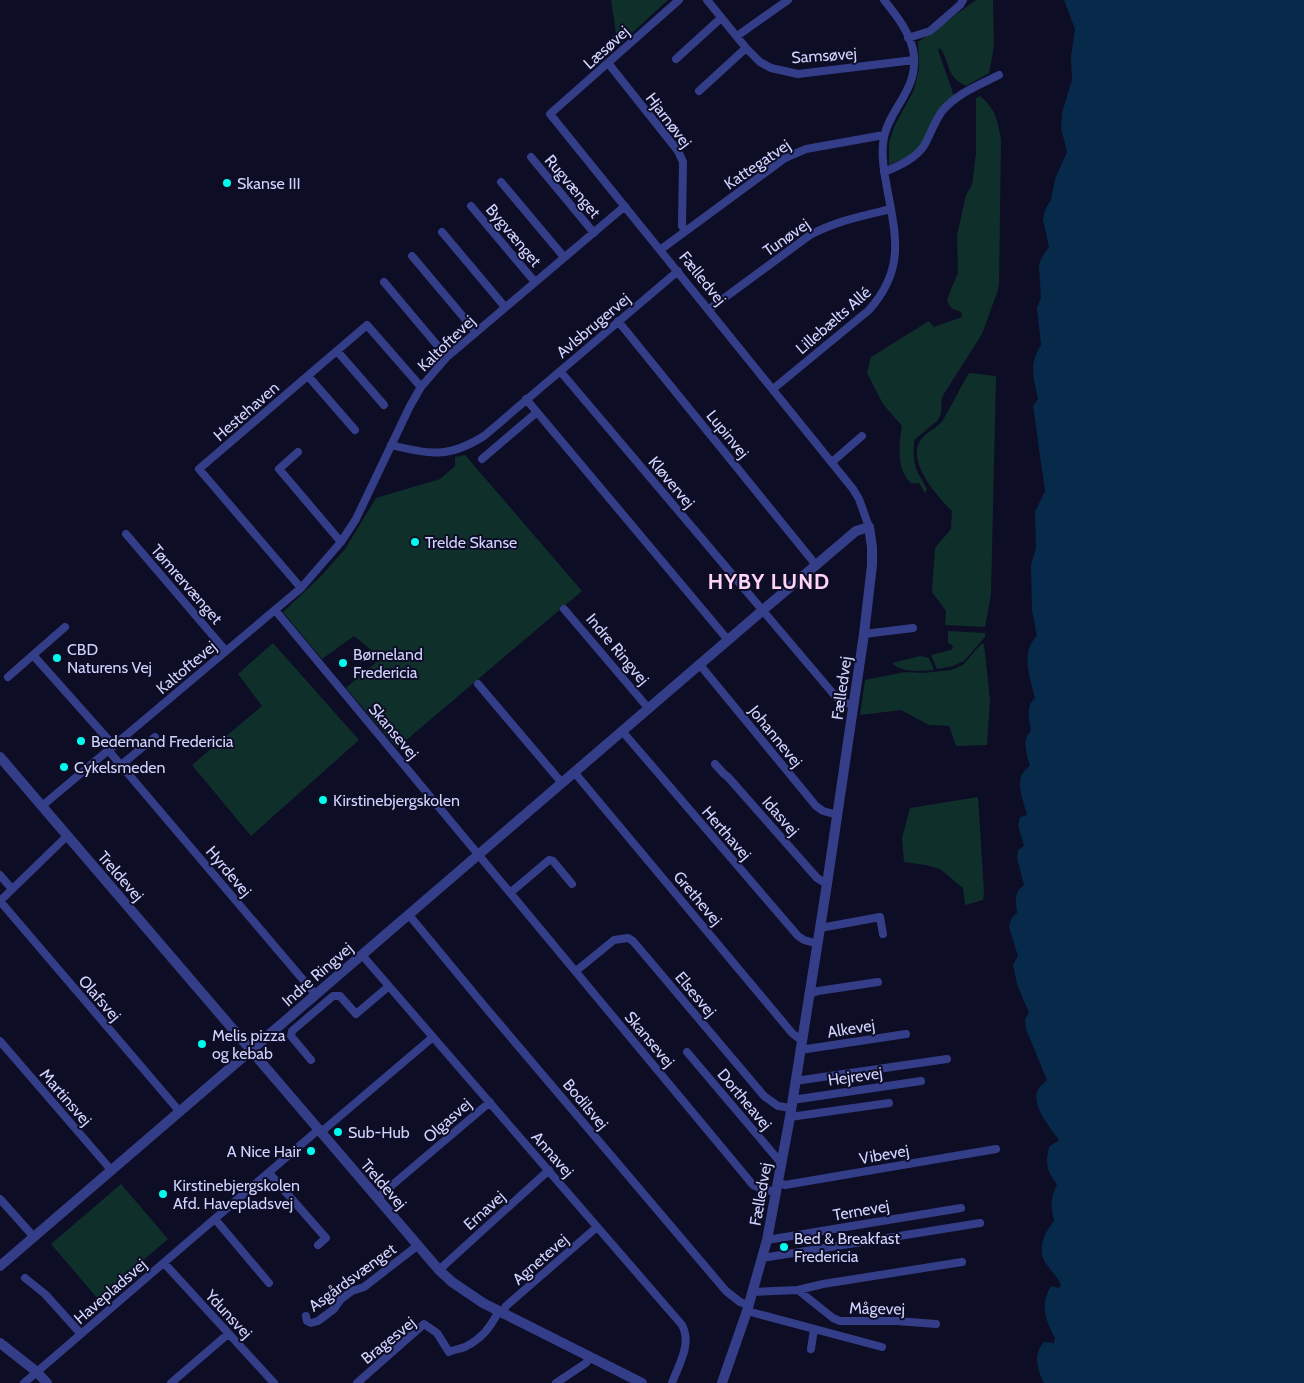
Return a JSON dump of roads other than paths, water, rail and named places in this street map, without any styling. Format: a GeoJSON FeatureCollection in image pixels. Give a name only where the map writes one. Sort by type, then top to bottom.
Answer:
{"type":"FeatureCollection","features":[{"type":"Feature","properties":{"kind":"street","name":"Læsøvej"},"geometry":{"type":"LineString","coordinates":[[550,114],[679,0]]}},
{"type":"Feature","properties":{"kind":"street","name":"Samsøvej"},"geometry":{"type":"LineString","coordinates":[[707,0],[746,48],[760,62],[771,68],[798,74],[914,60]]}},
{"type":"Feature","properties":{"kind":"street"},"geometry":{"type":"LineString","coordinates":[[737,36],[788,0]]}},
{"type":"Feature","properties":{"kind":"street","name":"Lillebælts Allé"},"geometry":{"type":"LineString","coordinates":[[774,389],[869,310],[882,296],[890,280],[896,248],[882,155],[884,135],[907,91],[912,76],[914,53],[899,18],[884,0]]}},
{"type":"Feature","properties":{"kind":"street"},"geometry":{"type":"LineString","coordinates":[[908,38],[930,31],[960,5],[963,0]]}},
{"type":"Feature","properties":{"kind":"street"},"geometry":{"type":"LineString","coordinates":[[676,59],[721,18]]}},
{"type":"Feature","properties":{"kind":"street"},"geometry":{"type":"LineString","coordinates":[[699,91],[746,48]]}},
{"type":"Feature","properties":{"kind":"street","name":"Hjarnøvej"},"geometry":{"type":"LineString","coordinates":[[608,63],[678,151],[683,162],[682,226],[685,230]]}},
{"type":"Feature","properties":{"kind":"street"},"geometry":{"type":"LineString","coordinates":[[884,172],[898,166],[924,146],[944,110],[955,99],[969,89],[999,76]]}},
{"type":"Feature","properties":{"kind":"street","name":"Fælledvej"},"geometry":{"type":"LineString","coordinates":[[550,114],[774,389],[860,499],[869,527],[872,547],[872,565],[854,705],[828,884],[796,1081],[762,1258],[748,1308],[722,1383]]}},
{"type":"Feature","properties":{"kind":"street","name":"Kattegatvej"},"geometry":{"type":"LineString","coordinates":[[660,250],[785,158],[806,148],[884,135]]}},
{"type":"Feature","properties":{"kind":"street","name":"Rugvænget"},"geometry":{"type":"LineString","coordinates":[[531,157],[594,233]]}},
{"type":"Feature","properties":{"kind":"street"},"geometry":{"type":"LineString","coordinates":[[501,182],[564,257]]}},
{"type":"Feature","properties":{"kind":"street","name":"Bygvænget"},"geometry":{"type":"LineString","coordinates":[[472,206],[535,282]]}},
{"type":"Feature","properties":{"kind":"street","name":"Kaltoftevej"},"geometry":{"type":"LineString","coordinates":[[42,806],[301,588],[341,542],[356,519],[421,387],[447,357],[625,206]]}},
{"type":"Feature","properties":{"kind":"street","name":"Tunøvej"},"geometry":{"type":"LineString","coordinates":[[708,310],[810,235],[846,219],[891,209]]}},
{"type":"Feature","properties":{"kind":"street"},"geometry":{"type":"LineString","coordinates":[[442,232],[505,307]]}},
{"type":"Feature","properties":{"kind":"street"},"geometry":{"type":"LineString","coordinates":[[412,256],[476,332]]}},
{"type":"Feature","properties":{"kind":"street","name":"Avlsbrugervej"},"geometry":{"type":"LineString","coordinates":[[391,445],[426,454],[439,453],[462,448],[484,436],[678,271]]}},
{"type":"Feature","properties":{"kind":"street"},"geometry":{"type":"LineString","coordinates":[[384,282],[447,357]]}},
{"type":"Feature","properties":{"kind":"street","name":"Lupinvej"},"geometry":{"type":"LineString","coordinates":[[618,322],[816,565]]}},
{"type":"Feature","properties":{"kind":"street","name":"Hestehaven"},"geometry":{"type":"LineString","coordinates":[[301,588],[199,468],[367,325],[421,387]]}},
{"type":"Feature","properties":{"kind":"street"},"geometry":{"type":"LineString","coordinates":[[336,351],[384,405]]}},
{"type":"Feature","properties":{"kind":"street","name":"Kløvervej"},"geometry":{"type":"LineString","coordinates":[[560,371],[836,697],[842,702],[854,705]]}},
{"type":"Feature","properties":{"kind":"street"},"geometry":{"type":"LineString","coordinates":[[308,376],[355,430]]}},
{"type":"Feature","properties":{"kind":"street"},"geometry":{"type":"LineString","coordinates":[[526,399],[728,640]]}},
{"type":"Feature","properties":{"kind":"street"},"geometry":{"type":"LineString","coordinates":[[482,459],[537,412]]}},
{"type":"Feature","properties":{"kind":"street"},"geometry":{"type":"LineString","coordinates":[[832,462],[862,436]]}},
{"type":"Feature","properties":{"kind":"street"},"geometry":{"type":"LineString","coordinates":[[298,452],[279,469],[341,542]]}},
{"type":"Feature","properties":{"kind":"street","name":"Indre Ringvej"},"geometry":{"type":"LineString","coordinates":[[0,1266],[762,610],[856,531],[869,527]]}},
{"type":"Feature","properties":{"kind":"street","name":"Tømrervænget"},"geometry":{"type":"LineString","coordinates":[[126,534],[226,651]]}},
{"type":"Feature","properties":{"kind":"street","name":"Indre Ringvej"},"geometry":{"type":"LineString","coordinates":[[564,609],[649,708]]}},
{"type":"Feature","properties":{"kind":"street","name":"Skansevej"},"geometry":{"type":"LineString","coordinates":[[275,610],[753,1185],[762,1189],[776,1188]]}},
{"type":"Feature","properties":{"kind":"street"},"geometry":{"type":"LineString","coordinates":[[8,677],[65,628]]}},
{"type":"Feature","properties":{"kind":"street"},"geometry":{"type":"LineString","coordinates":[[864,634],[913,628]]}},
{"type":"Feature","properties":{"kind":"street","name":"Hyrdevej"},"geometry":{"type":"LineString","coordinates":[[33,655],[111,748],[121,765],[316,995]]}},
{"type":"Feature","properties":{"kind":"street","name":"Johannevej"},"geometry":{"type":"LineString","coordinates":[[700,664],[816,806],[823,812],[838,815]]}},
{"type":"Feature","properties":{"kind":"street"},"geometry":{"type":"LineString","coordinates":[[478,684],[562,783]]}},
{"type":"Feature","properties":{"kind":"street","name":"Herthavej"},"geometry":{"type":"LineString","coordinates":[[622,731],[798,936],[818,944]]}},
{"type":"Feature","properties":{"kind":"street"},"geometry":{"type":"LineString","coordinates":[[121,765],[155,737]]}},
{"type":"Feature","properties":{"kind":"street","name":"Treldevej"},"geometry":{"type":"LineString","coordinates":[[0,757],[439,1270],[467,1293],[500,1312],[642,1383]]}},
{"type":"Feature","properties":{"kind":"street","name":"Idasvej"},"geometry":{"type":"LineString","coordinates":[[715,764],[728,776],[817,878],[828,884]]}},
{"type":"Feature","properties":{"kind":"street","name":"Grethevej"},"geometry":{"type":"LineString","coordinates":[[574,772],[801,1046]]}},
{"type":"Feature","properties":{"kind":"street"},"geometry":{"type":"LineString","coordinates":[[0,901],[67,836]]}},
{"type":"Feature","properties":{"kind":"street"},"geometry":{"type":"LineString","coordinates":[[510,893],[549,860],[553,861],[572,884]]}},
{"type":"Feature","properties":{"kind":"street"},"geometry":{"type":"LineString","coordinates":[[0,875],[12,889]]}},
{"type":"Feature","properties":{"kind":"street","name":"Olafsvej"},"geometry":{"type":"LineString","coordinates":[[0,901],[180,1112]]}},
{"type":"Feature","properties":{"kind":"street","name":"Bodilsvej"},"geometry":{"type":"LineString","coordinates":[[409,914],[486,1008],[726,1291],[748,1308]]}},
{"type":"Feature","properties":{"kind":"street"},"geometry":{"type":"LineString","coordinates":[[820,928],[880,917],[883,934]]}},
{"type":"Feature","properties":{"kind":"street","name":"Elsesvej"},"geometry":{"type":"LineString","coordinates":[[576,971],[614,940],[628,938],[633,941],[764,1096],[778,1106],[791,1108]]}},
{"type":"Feature","properties":{"kind":"street","name":"Annavej"},"geometry":{"type":"LineString","coordinates":[[362,955],[682,1325],[686,1331],[686,1346],[672,1383]]}},
{"type":"Feature","properties":{"kind":"street"},"geometry":{"type":"LineString","coordinates":[[810,994],[818,991],[878,982]]}},
{"type":"Feature","properties":{"kind":"street"},"geometry":{"type":"LineString","coordinates":[[311,1060],[291,1036],[292,1030],[332,996],[340,996],[356,1014],[389,986]]}},
{"type":"Feature","properties":{"kind":"street","name":"Alkevej"},"geometry":{"type":"LineString","coordinates":[[801,1046],[906,1034]]}},
{"type":"Feature","properties":{"kind":"street","name":"Havepladsvej"},"geometry":{"type":"LineString","coordinates":[[24,1383],[269,1173],[433,1036]]}},
{"type":"Feature","properties":{"kind":"street","name":"Martinsvej"},"geometry":{"type":"LineString","coordinates":[[0,1041],[112,1171]]}},
{"type":"Feature","properties":{"kind":"street","name":"Dortheavej"},"geometry":{"type":"LineString","coordinates":[[687,1052],[781,1163]]}},
{"type":"Feature","properties":{"kind":"street"},"geometry":{"type":"LineString","coordinates":[[796,1081],[947,1059]]}},
{"type":"Feature","properties":{"kind":"street","name":"Hejrevej"},"geometry":{"type":"LineString","coordinates":[[791,1108],[921,1080]]}},
{"type":"Feature","properties":{"kind":"street","name":"Olgasvej"},"geometry":{"type":"LineString","coordinates":[[377,1198],[490,1102]]}},
{"type":"Feature","properties":{"kind":"street"},"geometry":{"type":"LineString","coordinates":[[791,1108],[889,1103]]}},
{"type":"Feature","properties":{"kind":"street","name":"Vibevej"},"geometry":{"type":"LineString","coordinates":[[776,1188],[996,1149]]}},
{"type":"Feature","properties":{"kind":"street","name":"Ernavej"},"geometry":{"type":"LineString","coordinates":[[439,1270],[549,1170]]}},
{"type":"Feature","properties":{"kind":"street"},"geometry":{"type":"LineString","coordinates":[[269,1173],[326,1238],[318,1245]]}},
{"type":"Feature","properties":{"kind":"street"},"geometry":{"type":"LineString","coordinates":[[0,1199],[34,1237]]}},
{"type":"Feature","properties":{"kind":"street","name":"Ternevej"},"geometry":{"type":"LineString","coordinates":[[766,1240],[961,1208]]}},
{"type":"Feature","properties":{"kind":"street"},"geometry":{"type":"LineString","coordinates":[[215,1219],[270,1283]]}},
{"type":"Feature","properties":{"kind":"street"},"geometry":{"type":"LineString","coordinates":[[762,1258],[980,1223]]}},
{"type":"Feature","properties":{"kind":"street","name":"Agnetevej"},"geometry":{"type":"LineString","coordinates":[[500,1312],[598,1227]]}},
{"type":"Feature","properties":{"kind":"street","name":"Asgårdsvænget"},"geometry":{"type":"LineString","coordinates":[[306,1316],[307,1321],[311,1323],[318,1322],[352,1290],[364,1287],[417,1246]]}},
{"type":"Feature","properties":{"kind":"street"},"geometry":{"type":"LineString","coordinates":[[752,1292],[798,1290],[823,1284],[962,1262]]}},
{"type":"Feature","properties":{"kind":"street","name":"Ydunsvej"},"geometry":{"type":"LineString","coordinates":[[164,1263],[273,1383]]}},
{"type":"Feature","properties":{"kind":"street"},"geometry":{"type":"LineString","coordinates":[[25,1278],[45,1294],[81,1334]]}},
{"type":"Feature","properties":{"kind":"street","name":"Mågevej"},"geometry":{"type":"LineString","coordinates":[[798,1290],[833,1318],[840,1321],[897,1321],[936,1324]]}},
{"type":"Feature","properties":{"kind":"street"},"geometry":{"type":"LineString","coordinates":[[748,1308],[814,1329],[882,1347]]}},
{"type":"Feature","properties":{"kind":"street","name":"Bragesvej"},"geometry":{"type":"LineString","coordinates":[[358,1383],[424,1324],[437,1333],[450,1352],[457,1348],[464,1348],[487,1332],[500,1312]]}},
{"type":"Feature","properties":{"kind":"street"},"geometry":{"type":"LineString","coordinates":[[811,1349],[814,1329]]}},
{"type":"Feature","properties":{"kind":"street"},"geometry":{"type":"LineString","coordinates":[[171,1383],[228,1334]]}},
{"type":"Feature","properties":{"kind":"street"},"geometry":{"type":"LineString","coordinates":[[0,1343],[47,1383]]}},
{"type":"Feature","properties":{"kind":"street"},"geometry":{"type":"LineString","coordinates":[[556,1383],[586,1363],[590,1358]]}},
{"type":"Feature","properties":{"kind":"water"},"geometry":{"type":"Polygon","coordinates":[[[1064,0],[1304,0],[1304,1383],[1044,1383],[1037,1362],[1038,1352],[1044,1342],[1054,1343],[1055,1338],[1046,1318],[1045,1306],[1051,1286],[1059,1288],[1061,1285],[1045,1262],[1042,1251],[1045,1235],[1054,1221],[1052,1203],[1057,1185],[1048,1168],[1048,1153],[1049,1147],[1059,1140],[1042,1115],[1037,1101],[1039,1088],[1047,1080],[1026,1029],[1025,1019],[1029,1013],[1017,984],[1013,965],[1018,956],[1009,927],[1011,919],[1017,913],[1016,901],[1018,891],[1024,885],[1017,858],[1018,850],[1024,846],[1018,825],[1020,817],[1027,815],[1021,795],[1020,782],[1021,776],[1030,766],[1025,743],[1031,731],[1029,709],[1035,698],[1028,665],[1029,649],[1037,636],[1032,610],[1031,565],[1036,548],[1035,512],[1045,491],[1033,406],[1038,399],[1033,365],[1041,345],[1037,308],[1041,298],[1039,266],[1049,247],[1043,219],[1045,210],[1051,200],[1055,179],[1067,152],[1061,128],[1062,113],[1072,80],[1071,56],[1075,29],[1064,0]]]}},
{"type":"Feature","properties":{"kind":"place","name":"Skanse III"},"geometry":{"type":"Point","coordinates":[227,183]}},
{"type":"Feature","properties":{"kind":"place","name":"Trelde Skanse"},"geometry":{"type":"Point","coordinates":[415,542]}},
{"type":"Feature","properties":{"kind":"place","name":"CBD Naturens Vej"},"geometry":{"type":"Point","coordinates":[57,658]}},
{"type":"Feature","properties":{"kind":"place","name":"Børneland Fredericia"},"geometry":{"type":"Point","coordinates":[343,663]}},
{"type":"Feature","properties":{"kind":"place","name":"Bedemand Fredericia"},"geometry":{"type":"Point","coordinates":[81,741]}},
{"type":"Feature","properties":{"kind":"place","name":"Cykelsmeden"},"geometry":{"type":"Point","coordinates":[64,767]}},
{"type":"Feature","properties":{"kind":"place","name":"Kirstinebjergskolen"},"geometry":{"type":"Point","coordinates":[323,800]}},
{"type":"Feature","properties":{"kind":"place","name":"Melis pizza og kebab"},"geometry":{"type":"Point","coordinates":[202,1044]}},
{"type":"Feature","properties":{"kind":"place","name":"Sub-Hub"},"geometry":{"type":"Point","coordinates":[338,1132]}},
{"type":"Feature","properties":{"kind":"place","name":"A Nice Hair"},"geometry":{"type":"Point","coordinates":[311,1151]}},
{"type":"Feature","properties":{"kind":"place","name":"Kirstinebjergskolen Afd. Havepladsvej"},"geometry":{"type":"Point","coordinates":[163,1194]}},
{"type":"Feature","properties":{"kind":"place","name":"Bed & Breakfast Fredericia"},"geometry":{"type":"Point","coordinates":[784,1247]}},
{"type":"Feature","properties":{"kind":"district","name":"HYBY LUND"},"geometry":{"type":"Point","coordinates":[769,582]}}]}
